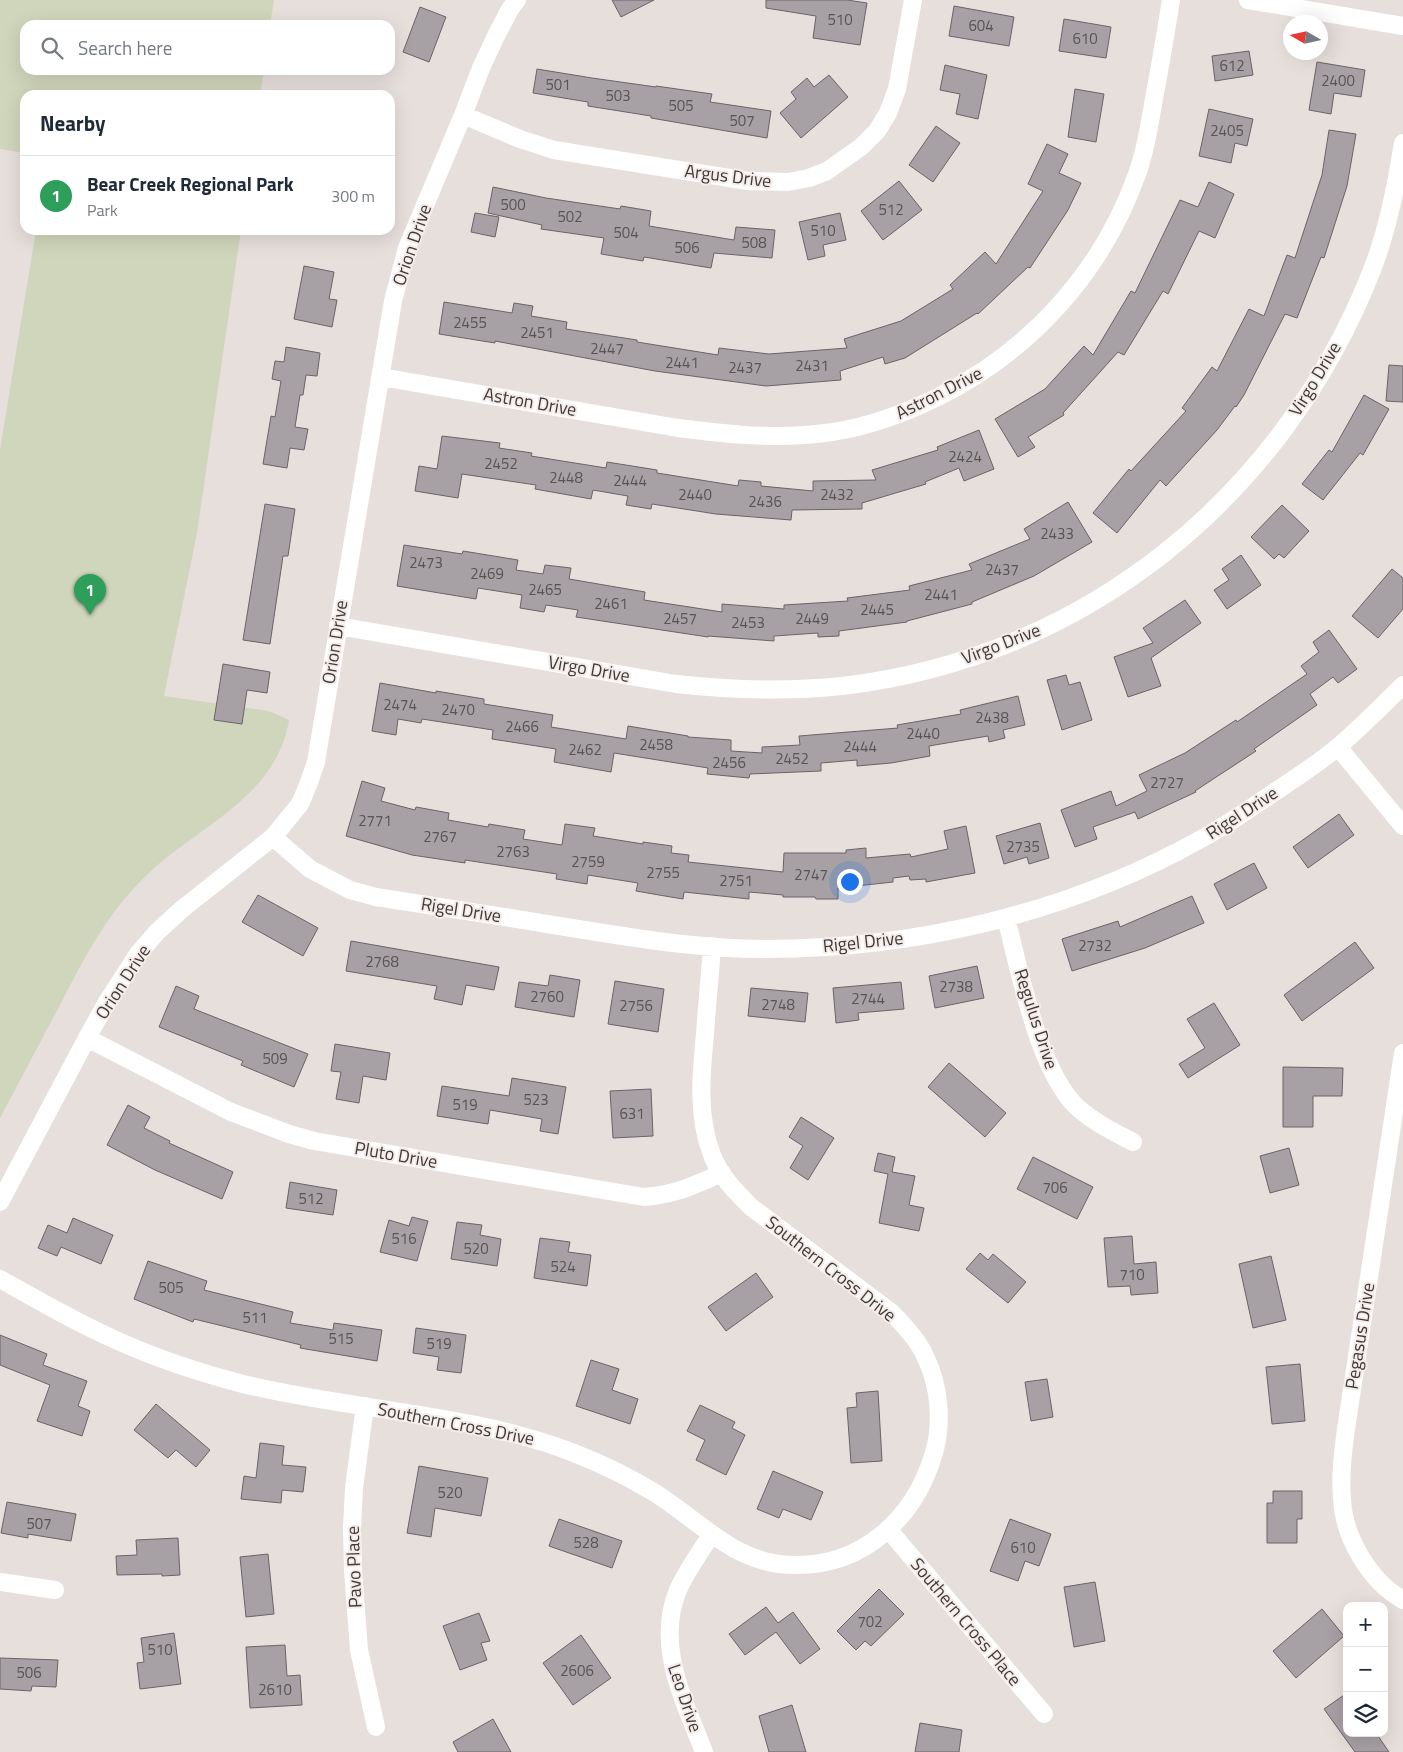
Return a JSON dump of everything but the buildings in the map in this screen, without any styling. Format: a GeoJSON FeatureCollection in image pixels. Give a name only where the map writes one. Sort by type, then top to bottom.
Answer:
{"type":"FeatureCollection","features":[{"type":"Feature","properties":{"kind":"street","name":"Orion Drive"},"geometry":{"type":"LineString","coordinates":[[0,1202],[87,1038],[138,954],[157,932],[181,910],[273,838],[300,804],[313,769],[393,301],[406,248],[481,68],[510,9],[517,0]]}},
{"type":"Feature","properties":{"kind":"street","name":"Argus Drive"},"geometry":{"type":"LineString","coordinates":[[463,115],[520,139],[554,150],[748,181],[788,182],[809,178],[827,171],[861,147],[877,131],[888,114],[897,89],[913,0]]}},
{"type":"Feature","properties":{"kind":"street","name":"Astron Drive"},"geometry":{"type":"LineString","coordinates":[[381,377],[720,434],[758,436],[819,434],[886,419],[913,409],[972,379],[1002,359],[1029,337],[1078,284],[1100,253],[1136,177],[1149,131],[1171,0]]}},
{"type":"Feature","properties":{"kind":"street"},"geometry":{"type":"LineString","coordinates":[[1248,0],[1403,26]]}},
{"type":"Feature","properties":{"kind":"street","name":"Virgo Drive"},"geometry":{"type":"LineString","coordinates":[[338,626],[676,684],[720,689],[761,690],[843,686],[894,678],[944,666],[1031,634],[1072,615],[1109,593],[1145,569],[1178,543],[1250,472],[1283,430],[1335,350],[1372,269],[1387,223],[1397,182],[1403,143]]}},
{"type":"Feature","properties":{"kind":"street","name":"Rigel Drive"},"geometry":{"type":"LineString","coordinates":[[273,838],[310,869],[350,890],[376,897],[646,940],[763,949],[858,945],[937,933],[1006,918],[1091,889],[1147,866],[1200,839],[1245,812],[1338,747],[1403,685]]}},
{"type":"Feature","properties":{"kind":"street"},"geometry":{"type":"LineString","coordinates":[[1338,747],[1403,826]]}},
{"type":"Feature","properties":{"kind":"street","name":"Regulus Drive"},"geometry":{"type":"LineString","coordinates":[[1006,918],[1040,1042],[1051,1069],[1063,1090],[1077,1107],[1097,1123],[1133,1142]]}},
{"type":"Feature","properties":{"kind":"street","name":"Southern Cross Drive"},"geometry":{"type":"LineString","coordinates":[[0,1279],[76,1322],[120,1342],[202,1372],[244,1384],[284,1392],[498,1429],[538,1440],[576,1454],[622,1474],[656,1494],[736,1551],[758,1561],[780,1565],[825,1562],[867,1546],[888,1530],[906,1512],[919,1492],[929,1470],[936,1446],[939,1422],[933,1377],[925,1355],[910,1332],[892,1313],[751,1207],[734,1191],[713,1157],[702,1119],[701,1098],[712,946]]}},
{"type":"Feature","properties":{"kind":"street","name":"Pluto Drive"},"geometry":{"type":"LineString","coordinates":[[87,1038],[231,1112],[259,1124],[314,1141],[644,1197],[682,1191],[722,1173]]}},
{"type":"Feature","properties":{"kind":"street","name":"Pegasus Drive"},"geometry":{"type":"LineString","coordinates":[[1403,1053],[1342,1465],[1342,1500],[1345,1520],[1354,1543],[1366,1566],[1382,1584],[1403,1600]]}},
{"type":"Feature","properties":{"kind":"street","name":"Pavo Place"},"geometry":{"type":"LineString","coordinates":[[365,1406],[354,1488],[352,1528],[353,1570],[359,1650],[376,1727]]}},
{"type":"Feature","properties":{"kind":"street","name":"Southern Cross Place"},"geometry":{"type":"LineString","coordinates":[[888,1530],[1044,1714]]}},
{"type":"Feature","properties":{"kind":"street","name":"Leo Drive"},"geometry":{"type":"LineString","coordinates":[[704,1752],[673,1668],[669,1647],[672,1611],[678,1590],[712,1534]]}},
{"type":"Feature","properties":{"kind":"street"},"geometry":{"type":"LineString","coordinates":[[0,1582],[56,1590]]}},
{"type":"Feature","properties":{"kind":"green space"},"geometry":{"type":"Polygon","coordinates":[[[0,0],[274,0],[271,20],[20,20],[20,75],[263,75],[261,90],[20,90],[20,152],[0,149],[0,0]]]}},
{"type":"Feature","properties":{"kind":"green space"},"geometry":{"type":"Polygon","coordinates":[[[35,235],[240,235],[197,533],[164,696],[269,711],[289,720],[282,746],[270,769],[254,788],[235,806],[152,870],[122,902],[99,934],[79,969],[0,1118],[0,450],[35,235]]]}},
{"type":"Feature","properties":{"kind":"place","name":"Bear Creek Regional Park"},"geometry":{"type":"Point","coordinates":[90,615]}}]}
